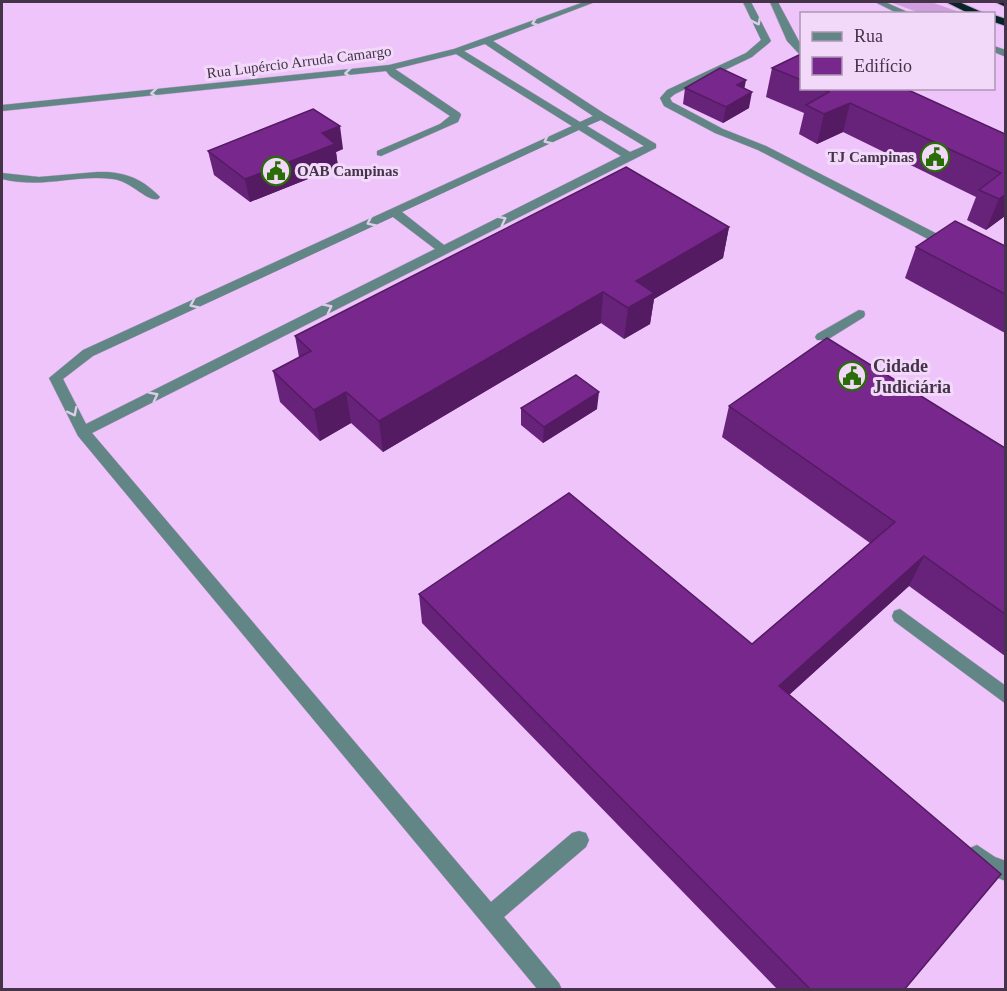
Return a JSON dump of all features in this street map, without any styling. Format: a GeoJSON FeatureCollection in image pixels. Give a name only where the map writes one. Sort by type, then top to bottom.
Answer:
{"type":"FeatureCollection","features":[{"type":"Feature","properties":{"kind":"highway"},"geometry":{"type":"LineString","coordinates":[[951,2],[976,12]]}},
{"type":"Feature","properties":{"kind":"highway"},"geometry":{"type":"LineString","coordinates":[[1000,2],[1005,4]]}},
{"type":"Feature","properties":{"kind":"street","name":"Rua Lupércio Arruda Camargo"},"geometry":{"type":"LineString","coordinates":[[2,108],[389,68],[457,51],[591,2]]}},
{"type":"Feature","properties":{"kind":"street"},"geometry":{"type":"LineString","coordinates":[[747,2],[779,41],[800,53]]}},
{"type":"Feature","properties":{"kind":"street"},"geometry":{"type":"LineString","coordinates":[[774,2],[779,41]]}},
{"type":"Feature","properties":{"kind":"street"},"geometry":{"type":"LineString","coordinates":[[879,2],[903,12]]}},
{"type":"Feature","properties":{"kind":"street"},"geometry":{"type":"LineString","coordinates":[[83,432],[652,146],[601,116],[487,41]]}},
{"type":"Feature","properties":{"kind":"street"},"geometry":{"type":"LineString","coordinates":[[779,41],[671,92],[665,98],[668,104],[719,130],[762,148],[957,250]]}},
{"type":"Feature","properties":{"kind":"street"},"geometry":{"type":"LineString","coordinates":[[457,51],[629,156]]}},
{"type":"Feature","properties":{"kind":"street"},"geometry":{"type":"LineString","coordinates":[[381,153],[444,126],[453,120],[456,114],[393,75],[389,68]]}},
{"type":"Feature","properties":{"kind":"street"},"geometry":{"type":"LineString","coordinates":[[516,85],[541,77]]}},
{"type":"Feature","properties":{"kind":"street"},"geometry":{"type":"LineString","coordinates":[[552,990],[83,432],[56,378],[88,353],[601,116]]}},
{"type":"Feature","properties":{"kind":"street"},"geometry":{"type":"LineString","coordinates":[[2,176],[23,180],[61,180],[102,174],[119,176],[134,181],[154,197]]}},
{"type":"Feature","properties":{"kind":"street"},"geometry":{"type":"LineString","coordinates":[[393,212],[443,250]]}},
{"type":"Feature","properties":{"kind":"street"},"geometry":{"type":"LineString","coordinates":[[822,337],[859,314]]}},
{"type":"Feature","properties":{"kind":"street"},"geometry":{"type":"LineString","coordinates":[[900,616],[1005,696]]}},
{"type":"Feature","properties":{"kind":"street"},"geometry":{"type":"LineString","coordinates":[[490,916],[579,840]]}},
{"type":"Feature","properties":{"kind":"street"},"geometry":{"type":"LineString","coordinates":[[962,841],[989,865],[1005,871]]}},
{"type":"Feature","properties":{"kind":"shaded area"},"geometry":{"type":"Polygon","coordinates":[[[890,2],[931,2],[959,12],[917,12],[890,2]]]}},
{"type":"Feature","properties":{"kind":"building"},"geometry":{"type":"Polygon","coordinates":[[[800,54],[800,80],[772,68],[800,54]]]}},
{"type":"Feature","properties":{"kind":"building"},"geometry":{"type":"Polygon","coordinates":[[[720,68],[746,80],[737,85],[752,92],[726,107],[685,88],[720,68]]]}},
{"type":"Feature","properties":{"kind":"building"},"geometry":{"type":"Polygon","coordinates":[[[825,90],[908,90],[1005,134],[1005,195],[999,199],[979,190],[1001,173],[850,103],[824,114],[806,105],[829,92],[825,90]]]}},
{"type":"Feature","properties":{"kind":"building"},"geometry":{"type":"Polygon","coordinates":[[[313,109],[340,126],[322,133],[335,144],[245,179],[208,151],[313,109]]]}},
{"type":"Feature","properties":{"kind":"building"},"geometry":{"type":"Polygon","coordinates":[[[626,167],[729,227],[636,281],[654,293],[628,308],[603,292],[379,421],[346,392],[314,410],[273,371],[311,351],[295,336],[626,167]]]}},
{"type":"Feature","properties":{"kind":"building"},"geometry":{"type":"Polygon","coordinates":[[[955,221],[1005,246],[1005,294],[916,247],[955,221]]]}},
{"type":"Feature","properties":{"kind":"building"},"geometry":{"type":"Polygon","coordinates":[[[827,338],[1005,448],[1005,614],[924,556],[779,686],[1001,874],[904,990],[811,990],[419,594],[569,493],[752,644],[895,522],[729,406],[827,338]]]}},
{"type":"Feature","properties":{"kind":"building"},"geometry":{"type":"Polygon","coordinates":[[[576,375],[599,392],[544,427],[521,408],[576,375]]]}},
{"type":"Feature","properties":{"kind":"place","name":"TJ Campinas"},"geometry":{"type":"Point","coordinates":[935,157]}},
{"type":"Feature","properties":{"kind":"place","name":"OAB Campinas"},"geometry":{"type":"Point","coordinates":[276,171]}},
{"type":"Feature","properties":{"kind":"place","name":"Cidade Judiciária"},"geometry":{"type":"Point","coordinates":[852,376]}}]}
